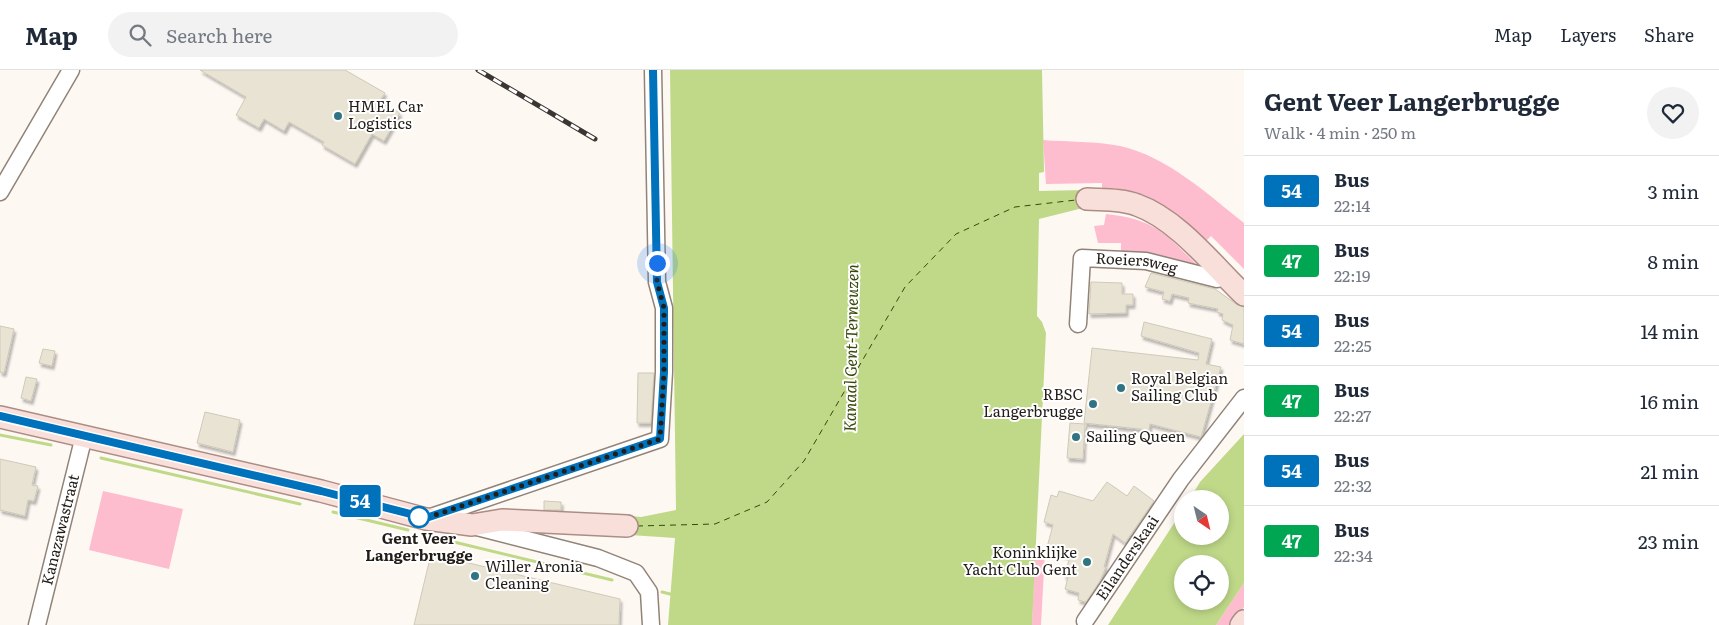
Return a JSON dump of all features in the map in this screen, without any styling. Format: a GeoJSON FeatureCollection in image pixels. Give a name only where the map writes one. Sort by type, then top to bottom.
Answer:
{"type":"FeatureCollection","features":[{"type":"Feature","properties":{"kind":"main road"},"geometry":{"type":"LineString","coordinates":[[1087,199],[1136,204],[1157,214],[1173,226],[1244,294]]}},
{"type":"Feature","properties":{"kind":"main road"},"geometry":{"type":"LineString","coordinates":[[0,416],[321,491],[426,518],[472,525],[502,520],[628,526]]}},
{"type":"Feature","properties":{"kind":"main road"},"geometry":{"type":"LineString","coordinates":[[1241,625],[1244,620]]}},
{"type":"Feature","properties":{"kind":"street"},"geometry":{"type":"LineString","coordinates":[[0,192],[71,70]]}},
{"type":"Feature","properties":{"kind":"street"},"geometry":{"type":"LineString","coordinates":[[426,518],[660,439],[664,380],[664,308],[657,282],[653,70]]}},
{"type":"Feature","properties":{"kind":"street","name":"Roeiersweg"},"geometry":{"type":"LineString","coordinates":[[1078,324],[1082,258],[1146,261],[1218,279],[1222,274]]}},
{"type":"Feature","properties":{"kind":"street","name":"Eilanderskaai"},"geometry":{"type":"LineString","coordinates":[[1085,621],[1181,479],[1244,398]]}},
{"type":"Feature","properties":{"kind":"street","name":"Kanazawastraat"},"geometry":{"type":"LineString","coordinates":[[38,625],[84,436]]}},
{"type":"Feature","properties":{"kind":"street"},"geometry":{"type":"LineString","coordinates":[[472,525],[598,558],[636,573],[650,592],[651,625]]}},
{"type":"Feature","properties":{"kind":"shaded area"},"geometry":{"type":"Polygon","coordinates":[[[1043,140],[1092,142],[1120,146],[1154,158],[1186,177],[1244,223],[1244,269],[1211,236],[1205,242],[1170,211],[1148,198],[1102,189],[1102,183],[1046,184],[1043,140]]]}},
{"type":"Feature","properties":{"kind":"shaded area"},"geometry":{"type":"Polygon","coordinates":[[[1106,214],[1135,219],[1157,229],[1175,243],[1196,264],[1194,268],[1121,254],[1121,243],[1098,243],[1094,226],[1104,225],[1106,214]]]}},
{"type":"Feature","properties":{"kind":"shaded area"},"geometry":{"type":"Polygon","coordinates":[[[103,491],[183,509],[169,569],[89,550],[103,491]]]}},
{"type":"Feature","properties":{"kind":"shaded area"},"geometry":{"type":"Polygon","coordinates":[[[1035,551],[1045,551],[1041,625],[1032,625],[1035,551]]]}},
{"type":"Feature","properties":{"kind":"shaded area"},"geometry":{"type":"Polygon","coordinates":[[[1244,583],[1244,607],[1232,625],[1216,625],[1226,610],[1229,610],[1229,606],[1244,583]]]}},
{"type":"Feature","properties":{"kind":"water","name":"Kanaal Gent-Terneuzen"},"geometry":{"type":"Polygon","coordinates":[[[670,70],[1042,70],[1044,172],[1039,173],[1039,191],[1084,190],[1083,208],[1039,219],[1037,316],[1042,322],[1046,333],[1032,625],[668,625],[675,538],[630,535],[631,516],[641,517],[676,510],[670,70]]]}},
{"type":"Feature","properties":{"kind":"water"},"geometry":{"type":"Polygon","coordinates":[[[1244,434],[1244,583],[1229,606],[1229,555],[1174,555],[1174,610],[1226,610],[1216,625],[1108,625],[1174,523],[1174,545],[1229,545],[1229,490],[1195,490],[1200,482],[1244,434]]]}},
{"type":"Feature","properties":{"kind":"building","name":"HMEL Car Logistics"},"geometry":{"type":"Polygon","coordinates":[[[200,70],[345,70],[385,93],[379,102],[400,113],[384,141],[372,134],[355,164],[322,145],[324,142],[289,122],[284,131],[264,119],[259,128],[236,115],[246,97],[200,70]]]}},
{"type":"Feature","properties":{"kind":"building"},"geometry":{"type":"Polygon","coordinates":[[[1151,273],[1215,289],[1236,304],[1244,307],[1244,344],[1230,340],[1233,325],[1222,320],[1223,314],[1217,312],[1218,309],[1188,303],[1189,298],[1172,294],[1170,301],[1162,299],[1164,292],[1145,287],[1151,273]]]}},
{"type":"Feature","properties":{"kind":"building"},"geometry":{"type":"Polygon","coordinates":[[[1091,282],[1122,283],[1122,294],[1133,294],[1133,305],[1126,305],[1126,313],[1089,314],[1091,282]]]}},
{"type":"Feature","properties":{"kind":"building"},"geometry":{"type":"Polygon","coordinates":[[[1144,322],[1212,339],[1206,364],[1221,367],[1201,437],[1150,424],[1149,430],[1084,423],[1092,348],[1198,360],[1199,353],[1141,336],[1144,322]]]}},
{"type":"Feature","properties":{"kind":"building"},"geometry":{"type":"Polygon","coordinates":[[[0,326],[14,329],[4,373],[0,372],[0,326]]]}},
{"type":"Feature","properties":{"kind":"building"},"geometry":{"type":"Polygon","coordinates":[[[43,349],[55,351],[52,366],[39,363],[43,349]]]}},
{"type":"Feature","properties":{"kind":"building"},"geometry":{"type":"Polygon","coordinates":[[[638,373],[654,373],[651,423],[637,423],[638,373]]]}},
{"type":"Feature","properties":{"kind":"building"},"geometry":{"type":"Polygon","coordinates":[[[26,377],[37,379],[31,401],[21,398],[26,377]]]}},
{"type":"Feature","properties":{"kind":"building"},"geometry":{"type":"Polygon","coordinates":[[[205,412],[240,420],[233,452],[197,443],[205,412]]]}},
{"type":"Feature","properties":{"kind":"building","name":"Sailing Queen"},"geometry":{"type":"Polygon","coordinates":[[[1070,423],[1085,424],[1083,459],[1067,458],[1070,423]]]}},
{"type":"Feature","properties":{"kind":"building"},"geometry":{"type":"Polygon","coordinates":[[[0,459],[36,467],[32,485],[38,486],[34,501],[28,500],[25,516],[0,510],[0,459]]]}},
{"type":"Feature","properties":{"kind":"building"},"geometry":{"type":"Polygon","coordinates":[[[1107,482],[1127,496],[1134,486],[1154,501],[1125,543],[1113,534],[1104,567],[1106,567],[1100,581],[1086,602],[1078,600],[1079,593],[1065,589],[1068,577],[1064,576],[1070,557],[1046,551],[1053,525],[1044,522],[1051,495],[1057,497],[1059,491],[1093,501],[1107,482]]]}},
{"type":"Feature","properties":{"kind":"building"},"geometry":{"type":"Polygon","coordinates":[[[544,501],[561,502],[561,510],[544,510],[544,501]]]}},
{"type":"Feature","properties":{"kind":"building","name":"Willer Aronia Cleaning"},"geometry":{"type":"Polygon","coordinates":[[[431,554],[620,599],[619,625],[414,625],[431,554]]]}},
{"type":"Feature","properties":{"kind":"waterway"},"geometry":{"type":"LineString","coordinates":[[0,435],[51,445]]}},
{"type":"Feature","properties":{"kind":"waterway"},"geometry":{"type":"LineString","coordinates":[[101,458],[300,504]]}},
{"type":"Feature","properties":{"kind":"waterway"},"geometry":{"type":"LineString","coordinates":[[333,512],[408,530]]}},
{"type":"Feature","properties":{"kind":"waterway"},"geometry":{"type":"LineString","coordinates":[[425,535],[612,580]]}},
{"type":"Feature","properties":{"kind":"waterway"},"geometry":{"type":"LineString","coordinates":[[662,592],[674,595]]}},
{"type":"Feature","properties":{"kind":"ferry route"},"geometry":{"type":"LineString","coordinates":[[637,526],[715,524],[767,502],[804,461],[905,287],[956,234],[1015,207],[1076,200]]}},
{"type":"Feature","properties":{"kind":"railway"},"geometry":{"type":"LineString","coordinates":[[478,70],[595,139]]}},
{"type":"Feature","properties":{"kind":"bus line","name":"54"},"geometry":{"type":"LineString","coordinates":[[0,416],[321,491],[426,518],[660,439],[664,372],[664,308],[657,282],[653,70]]}},
{"type":"Feature","properties":{"kind":"place","name":"HMEL Car Logistics"},"geometry":{"type":"Point","coordinates":[338,116]}},
{"type":"Feature","properties":{"kind":"place","name":"Royal Belgian Sailing Club"},"geometry":{"type":"Point","coordinates":[1121,388]}},
{"type":"Feature","properties":{"kind":"place","name":"RBSC Langerbrugge"},"geometry":{"type":"Point","coordinates":[1093,404]}},
{"type":"Feature","properties":{"kind":"place","name":"Sailing Queen"},"geometry":{"type":"Point","coordinates":[1076,437]}},
{"type":"Feature","properties":{"kind":"place","name":"Gent Veer Langerbrugge"},"geometry":{"type":"Point","coordinates":[419,517]}},
{"type":"Feature","properties":{"kind":"place","name":"Koninklijke Yacht Club Gent"},"geometry":{"type":"Point","coordinates":[1087,562]}},
{"type":"Feature","properties":{"kind":"place","name":"Willer Aronia Cleaning"},"geometry":{"type":"Point","coordinates":[475,576]}},
{"type":"Feature","properties":{"kind":"route"},"geometry":{"type":"LineString","coordinates":[[419,517],[426,518],[660,439],[664,372],[664,308],[657,282],[657,263]]}}]}
